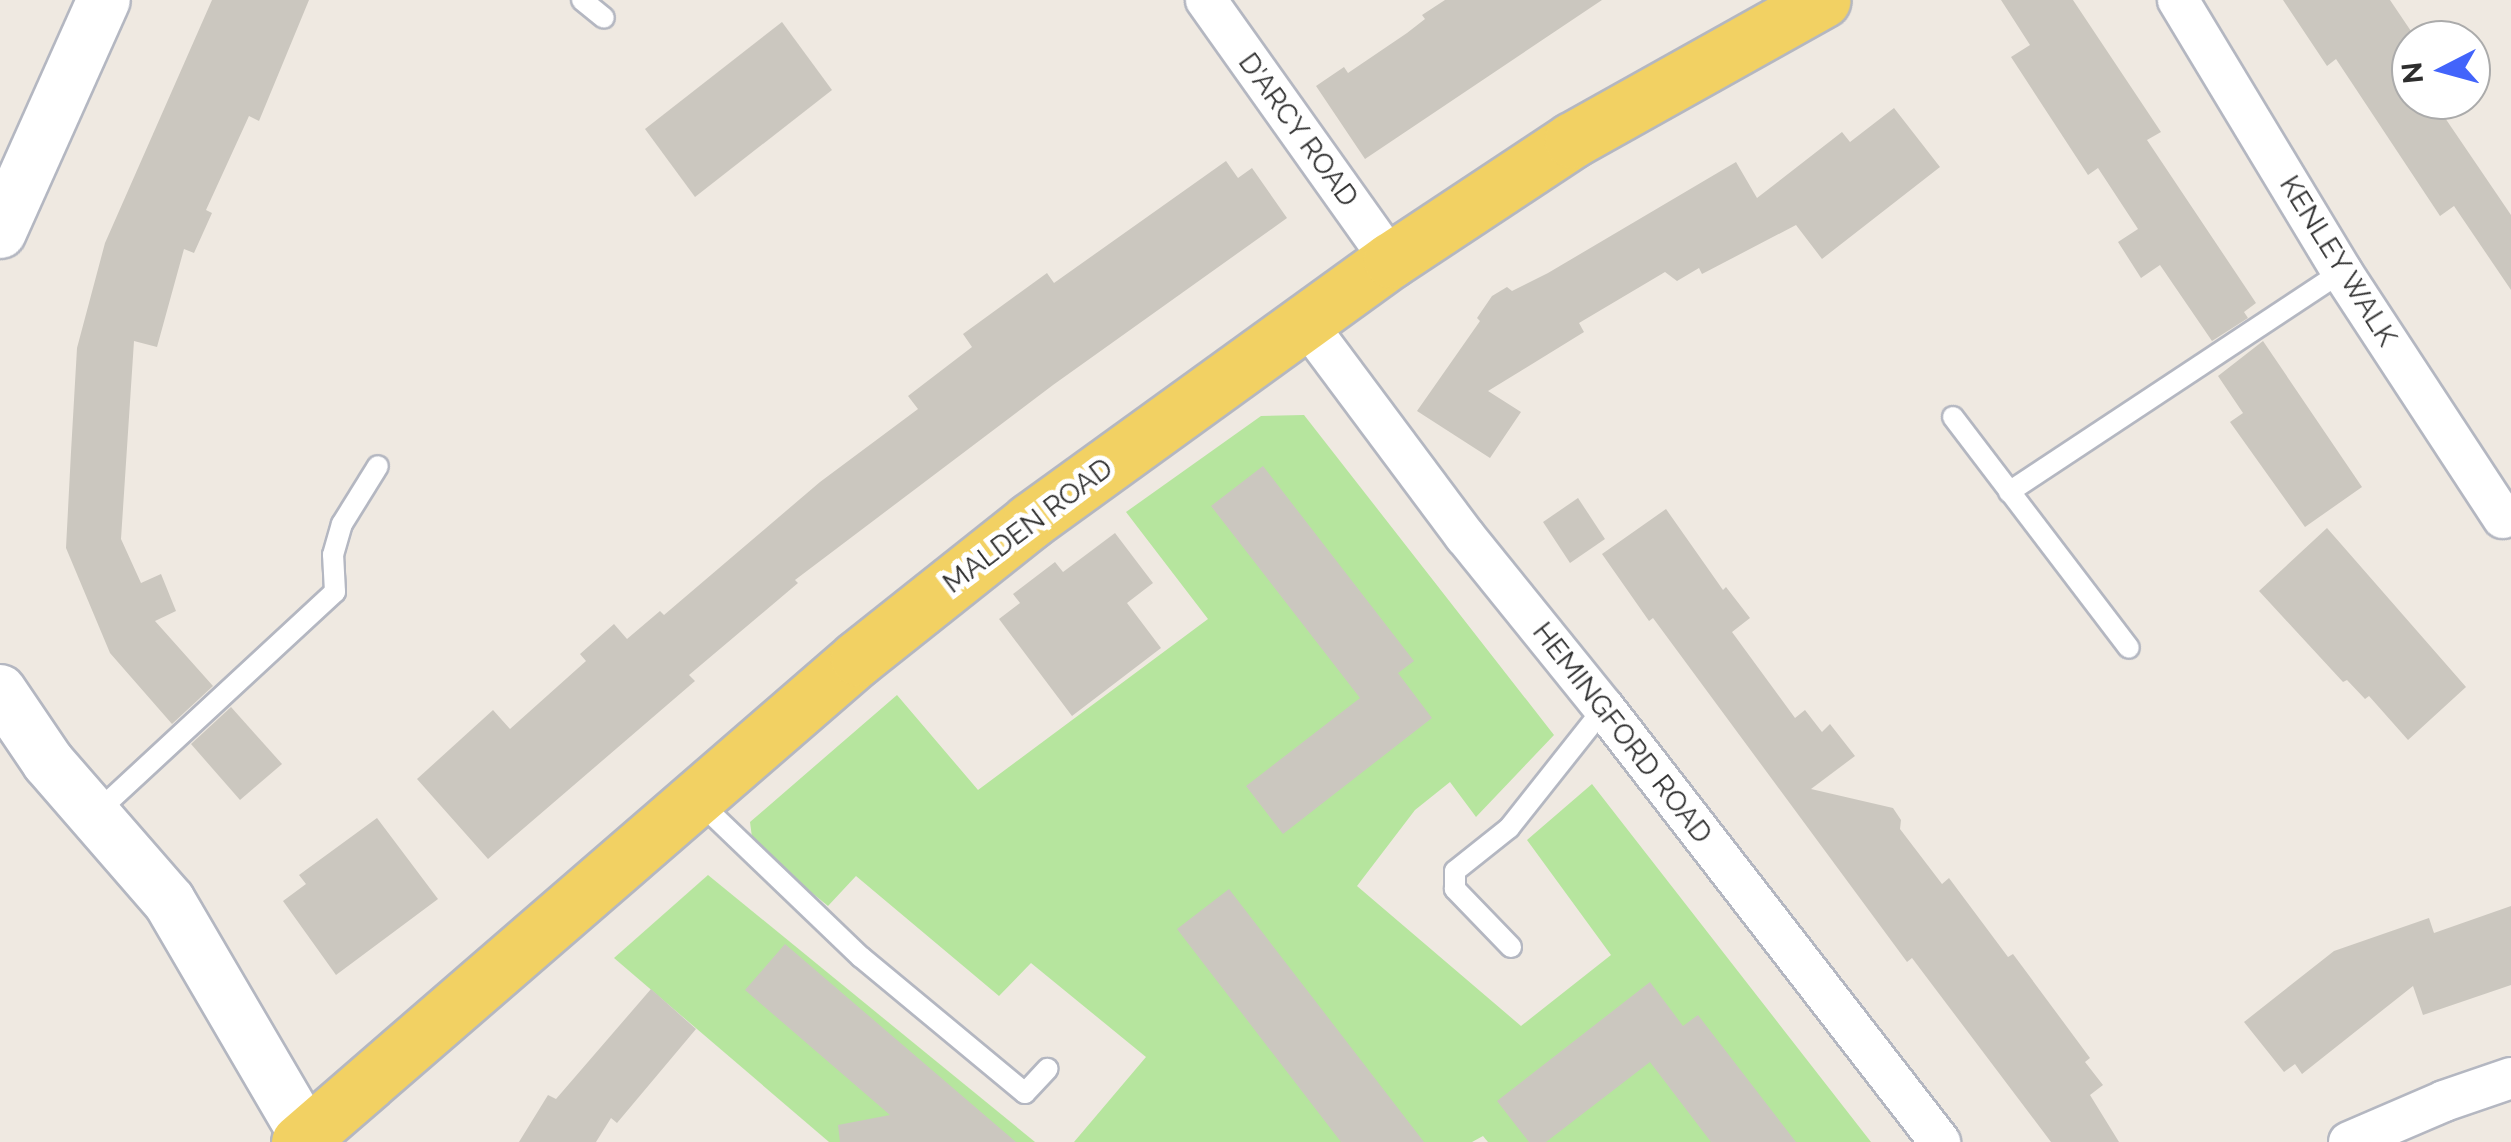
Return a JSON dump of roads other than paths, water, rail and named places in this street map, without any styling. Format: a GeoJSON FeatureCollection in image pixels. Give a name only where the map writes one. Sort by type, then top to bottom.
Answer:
{"type":"FeatureCollection","features":[{"type":"Feature","properties":{"kind":"main road","name":"MALDEN ROAD"},"geometry":{"type":"LineString","coordinates":[[306,1140],[858,658],[1030,521],[1391,260],[1572,140],[1822,0]]}},
{"type":"Feature","properties":{"kind":"street"},"geometry":{"type":"LineString","coordinates":[[0,232],[104,0]]}},
{"type":"Feature","properties":{"kind":"street","name":"D'ARCY ROAD"},"geometry":{"type":"LineString","coordinates":[[1206,0],[1391,260]]}},
{"type":"Feature","properties":{"kind":"street","name":"KENLEY WALK"},"geometry":{"type":"LineString","coordinates":[[2178,0],[2342,272],[2503,518]]}},
{"type":"Feature","properties":{"kind":"street","name":"HEMINGFORD ROAD"},"geometry":{"type":"LineString","coordinates":[[1306,323],[1465,536],[1604,708],[1940,1142]]}},
{"type":"Feature","properties":{"kind":"street"},"geometry":{"type":"LineString","coordinates":[[0,691],[48,762],[169,901],[306,1140]]}},
{"type":"Feature","properties":{"kind":"street"},"geometry":{"type":"LineString","coordinates":[[2349,1142],[2444,1101],[2511,1078]]}},
{"type":"Feature","properties":{"kind":"lane"},"geometry":{"type":"LineString","coordinates":[[582,0],[604,18]]}},
{"type":"Feature","properties":{"kind":"lane"},"geometry":{"type":"LineString","coordinates":[[2009,492],[2342,272]]}},
{"type":"Feature","properties":{"kind":"lane"},"geometry":{"type":"LineString","coordinates":[[1953,416],[2130,648]]}},
{"type":"Feature","properties":{"kind":"lane"},"geometry":{"type":"LineString","coordinates":[[95,814],[335,592],[333,555],[342,524],[378,466]]}},
{"type":"Feature","properties":{"kind":"lane"},"geometry":{"type":"LineString","coordinates":[[1511,947],[1455,889],[1455,871],[1509,828],[1604,708]]}},
{"type":"Feature","properties":{"kind":"lane"},"geometry":{"type":"LineString","coordinates":[[696,798],[861,957],[1025,1094],[1047,1069]]}}]}
